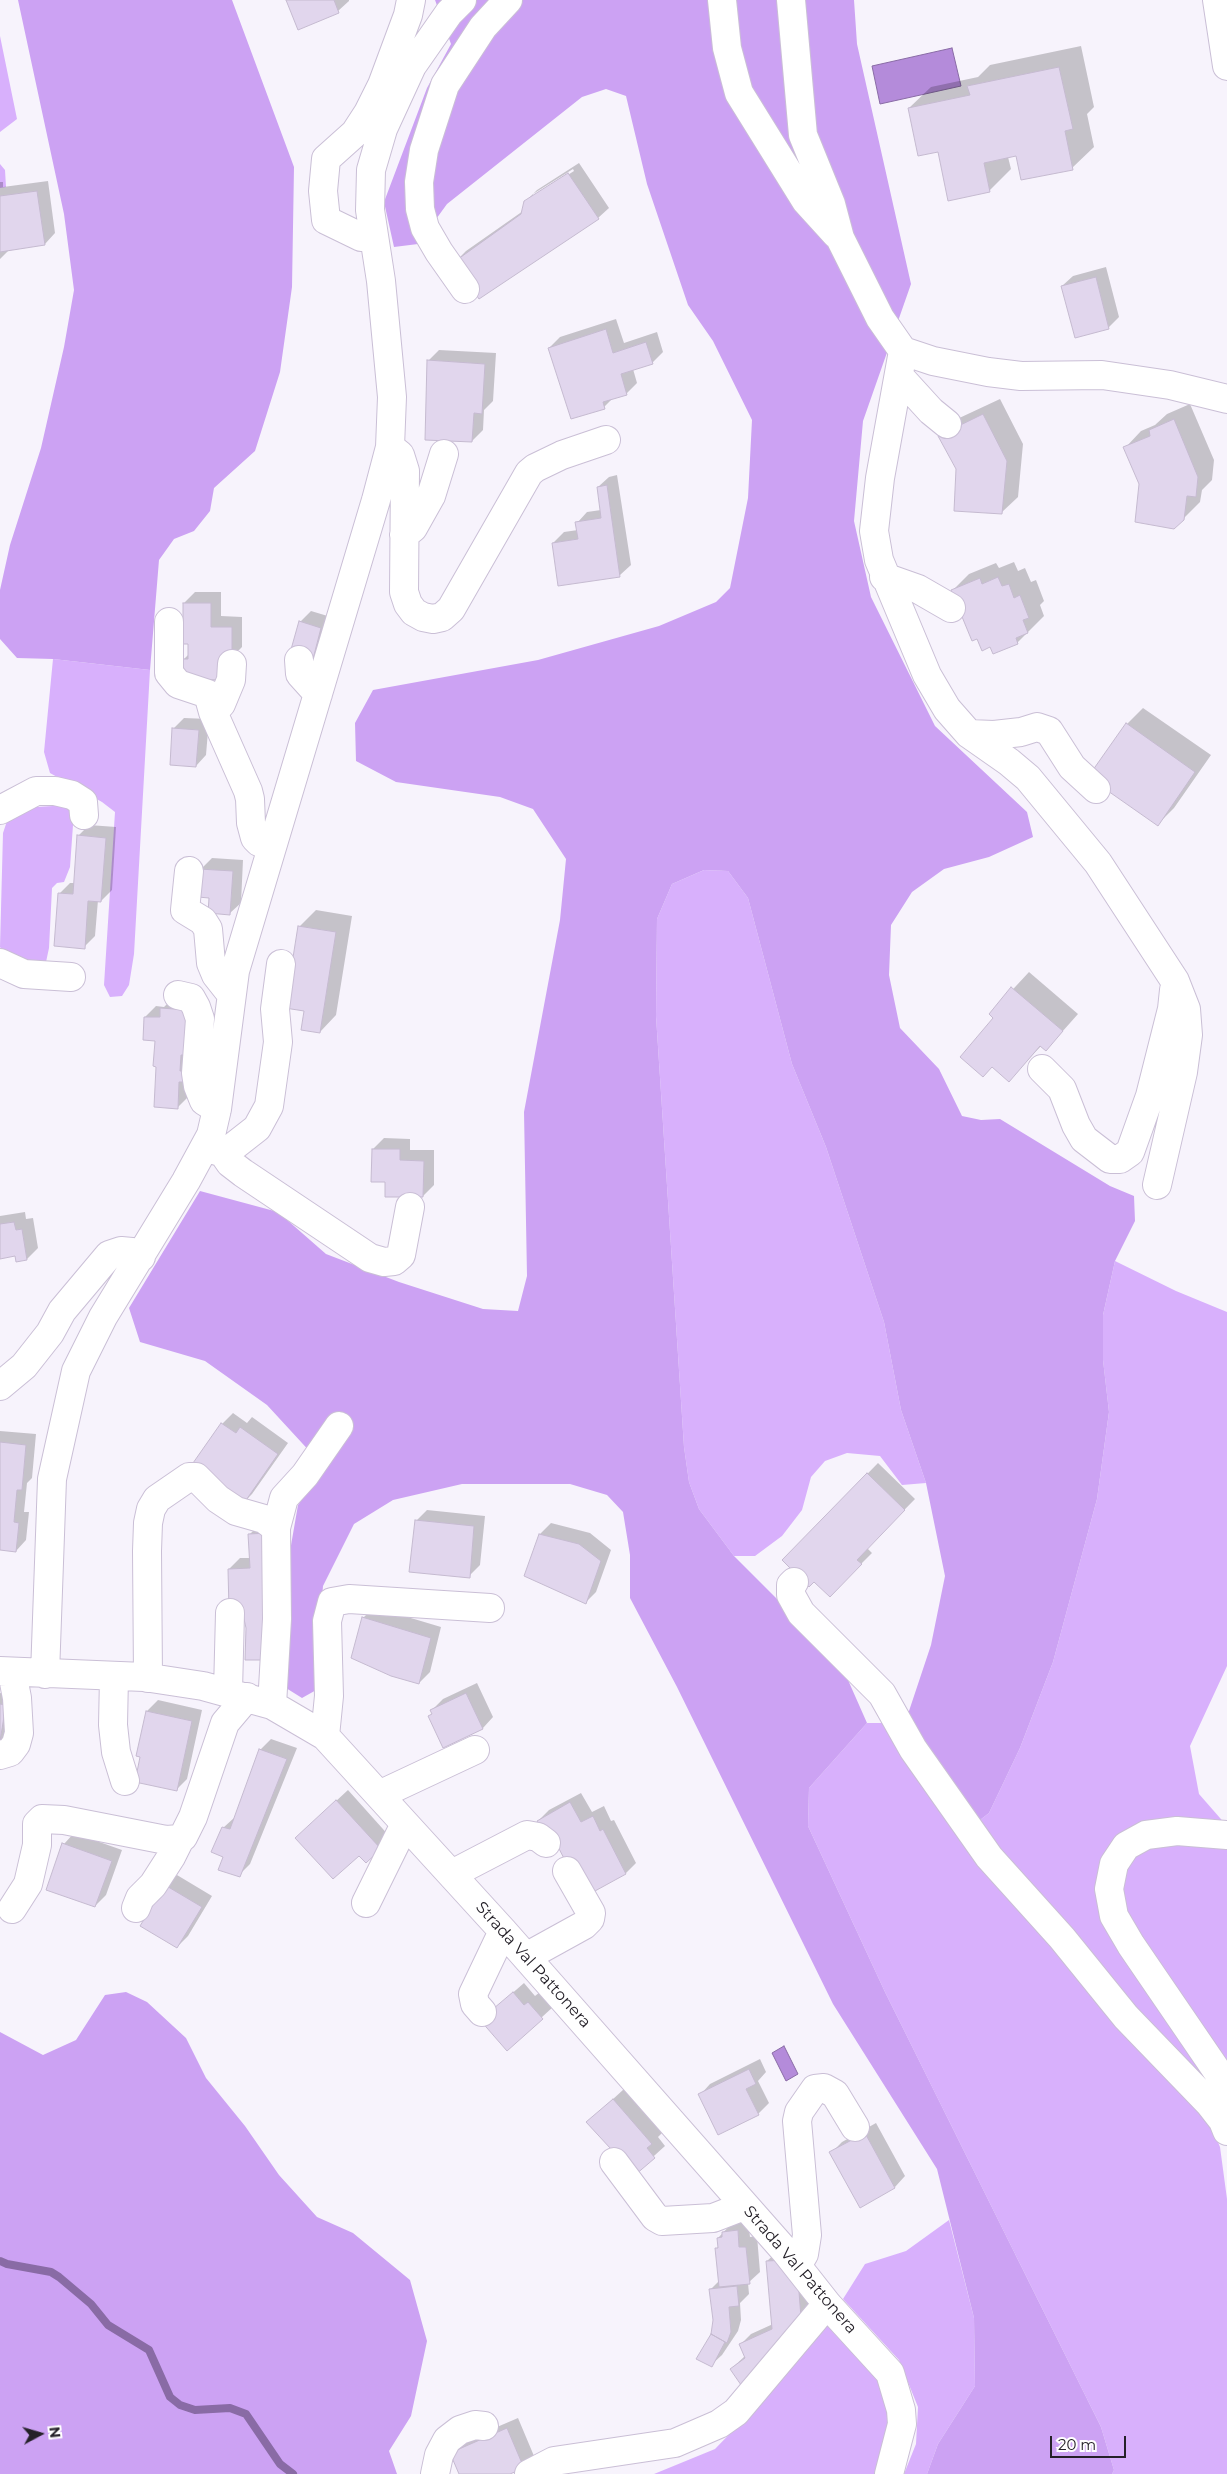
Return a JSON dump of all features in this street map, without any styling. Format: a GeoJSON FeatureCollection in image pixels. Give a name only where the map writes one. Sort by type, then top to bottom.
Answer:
{"type":"FeatureCollection","features":[{"type":"Feature","properties":{"kind":"street"},"geometry":{"type":"LineString","coordinates":[[374,237],[361,237],[326,220],[323,191],[326,159],[355,132],[368,113],[382,85],[408,15],[411,0]]}},
{"type":"Feature","properties":{"kind":"street"},"geometry":{"type":"LineString","coordinates":[[410,1207],[401,1255],[394,1261],[384,1262],[370,1258],[230,1163],[214,1150],[211,1135],[217,1109],[235,971],[376,500],[390,447],[392,398],[381,281],[370,210],[369,189],[371,170],[383,129],[412,66],[449,13],[462,0]]}},
{"type":"Feature","properties":{"kind":"street"},"geometry":{"type":"LineString","coordinates":[[464,289],[439,252],[426,228],[420,209],[419,182],[424,150],[445,85],[483,27],[508,0]]}},
{"type":"Feature","properties":{"kind":"street"},"geometry":{"type":"LineString","coordinates":[[722,0],[727,48],[739,93],[806,201],[840,238]]}},
{"type":"Feature","properties":{"kind":"street"},"geometry":{"type":"LineString","coordinates":[[791,0],[803,135],[831,204],[840,238],[880,318],[903,351],[933,361],[988,372],[1021,376],[1102,375],[1170,385],[1227,399]]}},
{"type":"Feature","properties":{"kind":"street"},"geometry":{"type":"LineString","coordinates":[[1217,0],[1227,66]]}},
{"type":"Feature","properties":{"kind":"street"},"geometry":{"type":"LineString","coordinates":[[903,351],[900,377],[880,478],[874,531],[884,577],[927,675],[947,709],[968,734],[1009,762],[1034,785],[1098,863],[1175,981],[1186,1009],[1188,1035],[1183,1072],[1157,1185]]}},
{"type":"Feature","properties":{"kind":"street"},"geometry":{"type":"LineString","coordinates":[[900,377],[925,405],[947,424]]}},
{"type":"Feature","properties":{"kind":"street"},"geometry":{"type":"LineString","coordinates":[[390,447],[400,455],[404,464],[404,592],[408,604],[414,612],[423,618],[442,617],[458,598],[528,474],[554,458],[606,440]]}},
{"type":"Feature","properties":{"kind":"street"},"geometry":{"type":"LineString","coordinates":[[404,535],[413,528],[431,496],[444,454]]}},
{"type":"Feature","properties":{"kind":"street"},"geometry":{"type":"LineString","coordinates":[[884,577],[918,589],[951,608]]}},
{"type":"Feature","properties":{"kind":"street"},"geometry":{"type":"LineString","coordinates":[[169,622],[170,673],[178,684],[208,694],[213,712],[248,791],[251,823],[255,838],[259,842],[272,843]]}},
{"type":"Feature","properties":{"kind":"street"},"geometry":{"type":"LineString","coordinates":[[299,660],[300,674],[318,694]]}},
{"type":"Feature","properties":{"kind":"street"},"geometry":{"type":"LineString","coordinates":[[213,712],[221,704],[232,680],[232,664]]}},
{"type":"Feature","properties":{"kind":"street"},"geometry":{"type":"LineString","coordinates":[[968,734],[1012,733],[1037,728],[1049,731],[1072,767],[1096,790]]}},
{"type":"Feature","properties":{"kind":"street"},"geometry":{"type":"LineString","coordinates":[[0,810],[36,791],[55,791],[72,795],[83,802],[84,815]]}},
{"type":"Feature","properties":{"kind":"street"},"geometry":{"type":"LineString","coordinates":[[188,871],[185,910],[203,921],[208,929],[212,963],[216,975],[231,994]]}},
{"type":"Feature","properties":{"kind":"street"},"geometry":{"type":"LineString","coordinates":[[0,964],[24,974],[71,978]]}},
{"type":"Feature","properties":{"kind":"street"},"geometry":{"type":"LineString","coordinates":[[45,1674],[52,1480],[57,1450],[76,1371],[103,1316],[214,1150],[257,1128],[269,1106],[278,1042],[275,1009],[281,964]]}},
{"type":"Feature","properties":{"kind":"street"},"geometry":{"type":"LineString","coordinates":[[1042,1069],[1062,1089],[1076,1125],[1084,1139],[1110,1159],[1120,1159],[1130,1152],[1150,1096],[1172,1009],[1175,981]]}},
{"type":"Feature","properties":{"kind":"street"},"geometry":{"type":"LineString","coordinates":[[178,995],[191,998],[196,1006],[200,1019],[196,1073],[198,1086],[204,1101],[217,1109]]}},
{"type":"Feature","properties":{"kind":"street"},"geometry":{"type":"LineString","coordinates":[[0,1386],[24,1366],[50,1333],[62,1311],[109,1255],[121,1251],[132,1252],[141,1257]]}},
{"type":"Feature","properties":{"kind":"street"},"geometry":{"type":"LineString","coordinates":[[136,1908],[140,1898],[153,1885],[180,1839],[189,1828],[225,1722],[249,1698],[277,1619],[276,1528],[284,1498],[305,1475],[339,1426]]}},
{"type":"Feature","properties":{"kind":"street"},"geometry":{"type":"LineString","coordinates":[[148,1678],[148,1532],[151,1510],[157,1499],[189,1477],[196,1477],[218,1499],[236,1511],[264,1519],[276,1528]]}},
{"type":"Feature","properties":{"kind":"street"},"geometry":{"type":"LineString","coordinates":[[794,1582],[791,1586],[791,1595],[798,1609],[882,1694],[913,1749],[989,1857],[1062,1938],[1126,2017],[1209,2103],[1225,2126]]}},
{"type":"Feature","properties":{"kind":"street"},"geometry":{"type":"LineString","coordinates":[[324,1736],[329,1696],[327,1621],[332,1602],[349,1599],[490,1608]]}},
{"type":"Feature","properties":{"kind":"street"},"geometry":{"type":"LineString","coordinates":[[230,1613],[249,1698]]}},
{"type":"Feature","properties":{"kind":"street"},"geometry":{"type":"LineString","coordinates":[[0,1755],[10,1752],[16,1744],[19,1733],[17,1698],[6,1672]]}},
{"type":"Feature","properties":{"kind":"street","name":"Strada Val Pattonera"},"geometry":{"type":"LineString","coordinates":[[6,1672],[148,1678],[249,1698],[324,1736],[503,1931],[797,2266],[827,2304],[878,2357],[890,2373],[896,2387],[902,2424],[889,2474]]}},
{"type":"Feature","properties":{"kind":"street"},"geometry":{"type":"LineString","coordinates":[[114,1677],[114,1734],[118,1764],[125,1781]]}},
{"type":"Feature","properties":{"kind":"street"},"geometry":{"type":"LineString","coordinates":[[379,1795],[475,1750]]}},
{"type":"Feature","properties":{"kind":"street"},"geometry":{"type":"LineString","coordinates":[[12,1909],[28,1884],[37,1845],[37,1824],[42,1819],[64,1820],[166,1840],[180,1839]]}},
{"type":"Feature","properties":{"kind":"street"},"geometry":{"type":"LineString","coordinates":[[366,1903],[405,1824]]}},
{"type":"Feature","properties":{"kind":"street"},"geometry":{"type":"LineString","coordinates":[[1225,2126],[1226,2084],[1131,1946],[1114,1916],[1109,1889],[1114,1864],[1126,1846],[1146,1835],[1176,1831],[1227,1835]]}},
{"type":"Feature","properties":{"kind":"street"},"geometry":{"type":"LineString","coordinates":[[452,1874],[527,1835],[538,1837],[546,1843]]}},
{"type":"Feature","properties":{"kind":"street"},"geometry":{"type":"LineString","coordinates":[[526,1957],[590,1919],[591,1913],[567,1871]]}},
{"type":"Feature","properties":{"kind":"street"},"geometry":{"type":"LineString","coordinates":[[482,2012],[475,2004],[473,1994],[503,1931]]}},
{"type":"Feature","properties":{"kind":"street"},"geometry":{"type":"LineString","coordinates":[[797,2266],[804,2254],[807,2235],[797,2121],[798,2112],[815,2089],[824,2088],[835,2094],[855,2127]]}},
{"type":"Feature","properties":{"kind":"street"},"geometry":{"type":"LineString","coordinates":[[614,2162],[655,2217],[662,2221],[713,2218],[744,2206]]}},
{"type":"Feature","properties":{"kind":"street"},"geometry":{"type":"LineString","coordinates":[[529,2474],[554,2461],[577,2456],[675,2443],[719,2424],[736,2412],[827,2304]]}},
{"type":"Feature","properties":{"kind":"street"},"geometry":{"type":"LineString","coordinates":[[435,2474],[439,2455],[447,2440],[460,2430],[475,2425],[484,2426]]}},
{"type":"Feature","properties":{"kind":"shaded area"},"geometry":{"type":"Polygon","coordinates":[[[18,0],[232,0],[294,167],[292,287],[280,372],[255,451],[214,488],[210,511],[194,531],[174,539],[159,560],[150,670],[53,659],[17,658],[0,639],[0,590],[10,545],[41,448],[64,347],[74,290],[64,214],[18,0]]]}},
{"type":"Feature","properties":{"kind":"shaded area"},"geometry":{"type":"Polygon","coordinates":[[[435,0],[854,0],[857,44],[911,284],[863,421],[854,521],[871,597],[935,726],[1027,812],[1033,837],[989,857],[944,869],[912,892],[891,925],[889,975],[900,1028],[939,1069],[962,1116],[981,1120],[1000,1119],[1110,1186],[1134,1196],[1135,1221],[1115,1261],[1103,1315],[1103,1360],[1109,1412],[1097,1499],[1053,1662],[1020,1748],[989,1813],[980,1820],[972,1818],[907,1717],[931,1645],[945,1576],[926,1483],[901,1410],[884,1322],[826,1147],[792,1064],[748,898],[728,871],[704,870],[672,884],[657,919],[656,1016],[684,1447],[689,1482],[699,1509],[734,1556],[806,1628],[848,1680],[867,1723],[809,1788],[808,1826],[885,1992],[1101,2427],[1114,2470],[1112,2474],[927,2474],[938,2444],[975,2386],[974,2318],[937,2169],[833,2004],[677,1687],[630,1598],[630,1555],[623,1512],[607,1495],[570,1484],[462,1484],[393,1500],[354,1524],[323,1586],[317,1656],[318,1689],[302,1698],[286,1688],[286,1574],[298,1505],[325,1468],[267,1405],[205,1361],[140,1342],[129,1308],[200,1191],[278,1212],[326,1254],[399,1282],[483,1309],[518,1311],[527,1276],[524,1112],[560,920],[566,859],[533,809],[500,797],[396,782],[356,761],[355,723],[373,690],[538,660],[659,626],[716,602],[730,588],[748,498],[752,420],[713,341],[688,305],[647,184],[626,96],[606,89],[582,97],[447,204],[418,244],[394,247],[384,202],[427,88],[451,44],[435,0]]]}},
{"type":"Feature","properties":{"kind":"shaded area"},"geometry":{"type":"Polygon","coordinates":[[[0,36],[17,119],[0,132],[0,36]]]}},
{"type":"Feature","properties":{"kind":"shaded area"},"geometry":{"type":"Polygon","coordinates":[[[952,48],[961,86],[880,104],[872,66],[952,48]]]}},
{"type":"Feature","properties":{"kind":"shaded area"},"geometry":{"type":"Polygon","coordinates":[[[0,164],[5,170],[6,187],[0,188],[0,164]]]}},
{"type":"Feature","properties":{"kind":"shaded area"},"geometry":{"type":"Polygon","coordinates":[[[53,659],[150,670],[134,954],[129,985],[122,996],[110,997],[104,985],[115,812],[102,802],[50,773],[44,752],[53,659]]]}},
{"type":"Feature","properties":{"kind":"shaded area"},"geometry":{"type":"Polygon","coordinates":[[[70,805],[74,811],[70,867],[64,882],[57,883],[52,888],[49,948],[46,962],[42,966],[7,956],[0,947],[3,833],[7,821],[36,807],[70,805]]]}},
{"type":"Feature","properties":{"kind":"shaded area"},"geometry":{"type":"Polygon","coordinates":[[[704,870],[728,871],[748,898],[792,1064],[826,1147],[884,1322],[901,1410],[926,1483],[902,1485],[880,1456],[847,1453],[825,1461],[811,1477],[802,1510],[782,1536],[755,1556],[734,1556],[699,1509],[689,1482],[684,1447],[656,1016],[657,919],[672,884],[704,870]]]}},
{"type":"Feature","properties":{"kind":"shaded area"},"geometry":{"type":"Polygon","coordinates":[[[1115,1261],[1176,1291],[1227,1312],[1227,1666],[1190,1746],[1199,1794],[1227,1826],[1227,2109],[1134,2005],[1051,1906],[1004,1855],[980,1820],[989,1813],[1020,1748],[1053,1662],[1097,1499],[1109,1412],[1103,1360],[1103,1315],[1115,1261]]]}},
{"type":"Feature","properties":{"kind":"shaded area"},"geometry":{"type":"Polygon","coordinates":[[[867,1723],[886,1723],[1211,2125],[1220,2147],[1227,2199],[1227,2474],[1112,2474],[1114,2470],[1101,2427],[885,1992],[808,1826],[809,1788],[867,1723]]]}},
{"type":"Feature","properties":{"kind":"shaded area"},"geometry":{"type":"Polygon","coordinates":[[[126,1992],[147,2002],[186,2038],[206,2078],[245,2126],[279,2175],[317,2217],[353,2233],[410,2280],[427,2341],[411,2416],[389,2451],[397,2474],[0,2474],[0,2032],[43,2055],[76,2040],[105,1995],[126,1992]]]}},
{"type":"Feature","properties":{"kind":"shaded area"},"geometry":{"type":"Polygon","coordinates":[[[784,2046],[798,2074],[786,2081],[772,2053],[784,2046]]]}},
{"type":"Feature","properties":{"kind":"shaded area"},"geometry":{"type":"Polygon","coordinates":[[[949,2220],[974,2318],[975,2386],[938,2444],[927,2474],[904,2474],[916,2444],[918,2407],[899,2360],[843,2299],[865,2264],[906,2251],[949,2220]]]}},
{"type":"Feature","properties":{"kind":"shaded area"},"geometry":{"type":"Polygon","coordinates":[[[830,2321],[874,2369],[884,2390],[890,2416],[886,2443],[875,2474],[654,2474],[715,2449],[782,2380],[814,2335],[830,2321]]]}},
{"type":"Feature","properties":{"kind":"building"},"geometry":{"type":"Polygon","coordinates":[[[286,0],[334,0],[339,13],[298,30],[286,0]]]}},
{"type":"Feature","properties":{"kind":"building"},"geometry":{"type":"Polygon","coordinates":[[[1059,67],[1073,129],[1065,131],[1073,170],[1021,180],[1016,156],[984,163],[990,192],[948,201],[938,152],[918,156],[908,108],[970,95],[967,86],[1059,67]]]}},
{"type":"Feature","properties":{"kind":"building"},"geometry":{"type":"Polygon","coordinates":[[[568,173],[599,219],[479,299],[454,262],[521,214],[524,201],[568,173]]]}},
{"type":"Feature","properties":{"kind":"building"},"geometry":{"type":"Polygon","coordinates":[[[37,191],[45,245],[0,252],[0,196],[37,191]]]}},
{"type":"Feature","properties":{"kind":"building"},"geometry":{"type":"Polygon","coordinates":[[[1096,277],[1109,329],[1075,338],[1061,286],[1096,277]]]}},
{"type":"Feature","properties":{"kind":"building"},"geometry":{"type":"Polygon","coordinates":[[[606,329],[613,353],[646,342],[653,364],[621,374],[627,395],[603,402],[605,409],[571,419],[548,348],[606,329]]]}},
{"type":"Feature","properties":{"kind":"building"},"geometry":{"type":"Polygon","coordinates":[[[427,360],[485,364],[482,414],[474,413],[472,442],[425,440],[427,360]]]}},
{"type":"Feature","properties":{"kind":"building"},"geometry":{"type":"Polygon","coordinates":[[[983,414],[1007,461],[1002,514],[954,511],[956,469],[938,436],[983,414]]]}},
{"type":"Feature","properties":{"kind":"building"},"geometry":{"type":"Polygon","coordinates":[[[1174,419],[1198,477],[1196,497],[1187,496],[1184,520],[1174,529],[1135,522],[1139,484],[1123,447],[1150,436],[1149,430],[1174,419]]]}},
{"type":"Feature","properties":{"kind":"building"},"geometry":{"type":"Polygon","coordinates":[[[607,485],[620,577],[558,586],[552,543],[578,539],[575,522],[601,518],[597,487],[607,485]]]}},
{"type":"Feature","properties":{"kind":"building"},"geometry":{"type":"Polygon","coordinates":[[[998,577],[1002,586],[1009,584],[1014,598],[1020,595],[1029,618],[1023,620],[1028,633],[1016,638],[1018,644],[993,654],[990,647],[982,651],[977,639],[972,641],[951,590],[980,578],[982,584],[998,577]]]}},
{"type":"Feature","properties":{"kind":"building"},"geometry":{"type":"Polygon","coordinates":[[[183,603],[211,603],[211,627],[232,627],[232,659],[225,680],[182,679],[183,659],[188,659],[188,644],[179,644],[179,625],[183,626],[183,603]]]}},
{"type":"Feature","properties":{"kind":"building"},"geometry":{"type":"Polygon","coordinates":[[[299,621],[321,628],[313,659],[290,653],[299,621]]]}},
{"type":"Feature","properties":{"kind":"building"},"geometry":{"type":"Polygon","coordinates":[[[1126,723],[1195,772],[1158,826],[1088,777],[1126,723]]]}},
{"type":"Feature","properties":{"kind":"building"},"geometry":{"type":"Polygon","coordinates":[[[172,728],[199,730],[196,767],[170,765],[172,728]]]}},
{"type":"Feature","properties":{"kind":"building"},"geometry":{"type":"Polygon","coordinates":[[[77,835],[106,838],[101,902],[88,901],[85,949],[54,946],[58,893],[73,894],[77,835]]]}},
{"type":"Feature","properties":{"kind":"building"},"geometry":{"type":"Polygon","coordinates":[[[199,869],[233,871],[230,915],[208,913],[209,898],[198,897],[199,869]]]}},
{"type":"Feature","properties":{"kind":"building"},"geometry":{"type":"Polygon","coordinates":[[[298,926],[336,932],[320,1033],[301,1030],[304,1011],[285,1008],[298,926]]]}},
{"type":"Feature","properties":{"kind":"building"},"geometry":{"type":"Polygon","coordinates":[[[1011,987],[1063,1031],[1046,1051],[1040,1046],[1009,1082],[992,1067],[983,1077],[960,1057],[993,1018],[989,1014],[1011,987]]]}},
{"type":"Feature","properties":{"kind":"building"},"geometry":{"type":"Polygon","coordinates":[[[160,1008],[189,1010],[187,1055],[181,1055],[180,1071],[184,1071],[183,1082],[179,1082],[178,1109],[154,1107],[156,1067],[153,1066],[155,1041],[143,1040],[144,1017],[160,1017],[160,1008]]]}},
{"type":"Feature","properties":{"kind":"building"},"geometry":{"type":"Polygon","coordinates":[[[372,1149],[400,1149],[400,1160],[424,1161],[423,1197],[385,1197],[385,1182],[371,1182],[372,1149]]]}},
{"type":"Feature","properties":{"kind":"building"},"geometry":{"type":"Polygon","coordinates":[[[14,1222],[16,1230],[22,1229],[27,1260],[16,1262],[15,1256],[0,1259],[0,1224],[14,1222]]]}},
{"type":"Feature","properties":{"kind":"building"},"geometry":{"type":"Polygon","coordinates":[[[221,1423],[236,1433],[240,1427],[278,1454],[242,1506],[193,1463],[221,1423]]]}},
{"type":"Feature","properties":{"kind":"building"},"geometry":{"type":"Polygon","coordinates":[[[0,1442],[26,1445],[22,1490],[17,1490],[14,1522],[19,1523],[16,1552],[0,1550],[0,1442]]]}},
{"type":"Feature","properties":{"kind":"building"},"geometry":{"type":"Polygon","coordinates":[[[867,1473],[905,1510],[857,1560],[862,1564],[830,1597],[814,1582],[809,1587],[782,1560],[867,1473]]]}},
{"type":"Feature","properties":{"kind":"building"},"geometry":{"type":"Polygon","coordinates":[[[415,1520],[474,1526],[470,1578],[409,1572],[415,1520]]]}},
{"type":"Feature","properties":{"kind":"building"},"geometry":{"type":"Polygon","coordinates":[[[269,1533],[265,1660],[245,1660],[246,1628],[242,1610],[229,1611],[228,1569],[250,1568],[248,1534],[269,1533]]]}},
{"type":"Feature","properties":{"kind":"building"},"geometry":{"type":"Polygon","coordinates":[[[539,1534],[579,1544],[601,1561],[586,1604],[524,1576],[539,1534]]]}},
{"type":"Feature","properties":{"kind":"building"},"geometry":{"type":"Polygon","coordinates":[[[362,1617],[431,1638],[419,1684],[391,1676],[351,1658],[362,1617]]]}},
{"type":"Feature","properties":{"kind":"building"},"geometry":{"type":"Polygon","coordinates":[[[466,1693],[483,1729],[443,1748],[428,1716],[432,1714],[430,1710],[466,1693]]]}},
{"type":"Feature","properties":{"kind":"building"},"geometry":{"type":"Polygon","coordinates":[[[0,1704],[6,1705],[0,1741],[0,1704]]]}},
{"type":"Feature","properties":{"kind":"building"},"geometry":{"type":"Polygon","coordinates":[[[146,1711],[192,1721],[177,1791],[135,1782],[140,1757],[136,1756],[146,1711]]]}},
{"type":"Feature","properties":{"kind":"building"},"geometry":{"type":"Polygon","coordinates":[[[259,1749],[287,1759],[240,1877],[218,1870],[223,1857],[211,1852],[222,1827],[230,1829],[259,1749]]]}},
{"type":"Feature","properties":{"kind":"building"},"geometry":{"type":"Polygon","coordinates":[[[336,1800],[381,1849],[366,1863],[359,1856],[333,1879],[295,1838],[336,1800]]]}},
{"type":"Feature","properties":{"kind":"building"},"geometry":{"type":"Polygon","coordinates":[[[570,1802],[581,1822],[593,1816],[600,1831],[603,1829],[626,1874],[584,1897],[555,1841],[549,1844],[537,1821],[570,1802]]]}},
{"type":"Feature","properties":{"kind":"building"},"geometry":{"type":"Polygon","coordinates":[[[62,1843],[112,1861],[95,1907],[46,1890],[62,1843]]]}},
{"type":"Feature","properties":{"kind":"building"},"geometry":{"type":"Polygon","coordinates":[[[165,1885],[202,1907],[177,1948],[140,1926],[165,1885]]]}},
{"type":"Feature","properties":{"kind":"building"},"geometry":{"type":"Polygon","coordinates":[[[513,1992],[524,2005],[528,2002],[543,2019],[507,2051],[480,2020],[513,1992]]]}},
{"type":"Feature","properties":{"kind":"building"},"geometry":{"type":"Polygon","coordinates":[[[749,2069],[756,2084],[746,2089],[759,2115],[718,2135],[698,2094],[749,2069]]]}},
{"type":"Feature","properties":{"kind":"building"},"geometry":{"type":"Polygon","coordinates":[[[613,2099],[652,2144],[647,2148],[655,2158],[635,2175],[586,2122],[613,2099]]]}},
{"type":"Feature","properties":{"kind":"building"},"geometry":{"type":"Polygon","coordinates":[[[865,2133],[895,2188],[860,2208],[829,2152],[865,2133]]]}},
{"type":"Feature","properties":{"kind":"building"},"geometry":{"type":"Polygon","coordinates":[[[738,2230],[739,2247],[746,2247],[750,2284],[719,2287],[715,2248],[718,2248],[717,2238],[722,2237],[722,2232],[738,2230]]]}},
{"type":"Feature","properties":{"kind":"building"},"geometry":{"type":"Polygon","coordinates":[[[787,2260],[798,2279],[802,2330],[748,2395],[730,2369],[745,2358],[739,2344],[772,2329],[766,2261],[787,2260]]]}},
{"type":"Feature","properties":{"kind":"building"},"geometry":{"type":"Polygon","coordinates":[[[737,2286],[739,2306],[729,2307],[731,2332],[727,2343],[711,2334],[713,2320],[709,2289],[737,2286]]]}},
{"type":"Feature","properties":{"kind":"building"},"geometry":{"type":"Polygon","coordinates":[[[711,2334],[725,2342],[712,2367],[696,2359],[711,2334]]]}},
{"type":"Feature","properties":{"kind":"building"},"geometry":{"type":"Polygon","coordinates":[[[507,2428],[524,2468],[510,2474],[459,2474],[450,2453],[507,2428]]]}},
{"type":"Feature","properties":{"kind":"waterway"},"geometry":{"type":"LineString","coordinates":[[0,2261],[51,2272],[59,2277],[91,2304],[108,2325],[149,2350],[170,2397],[180,2405],[195,2410],[230,2408],[246,2414],[280,2464],[293,2474]]}}]}
